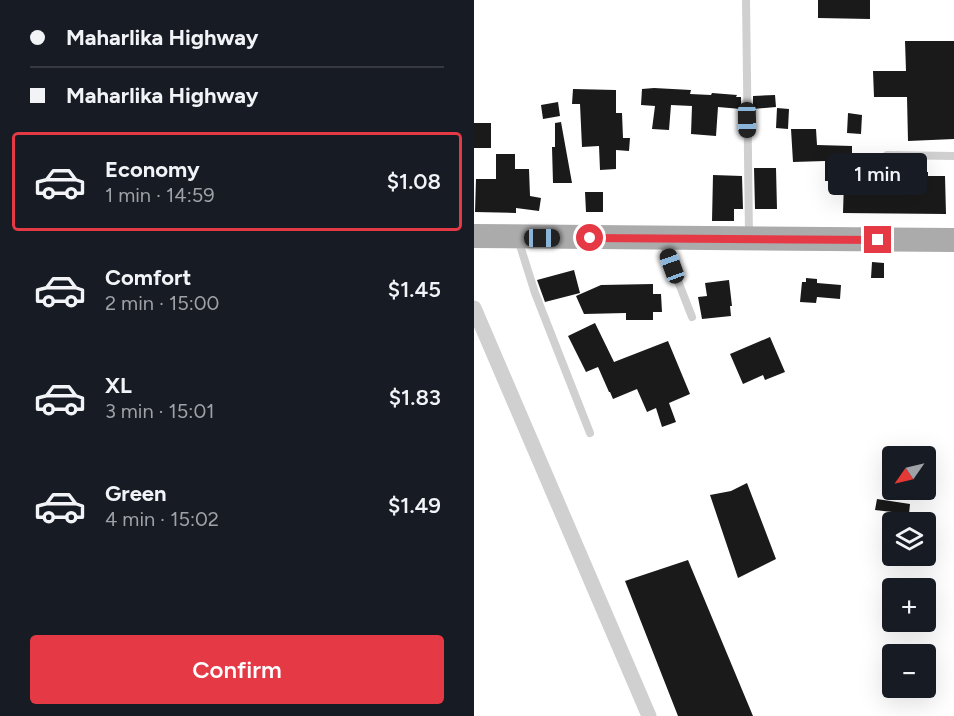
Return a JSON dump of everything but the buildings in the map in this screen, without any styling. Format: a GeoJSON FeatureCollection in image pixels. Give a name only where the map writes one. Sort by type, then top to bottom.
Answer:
{"type":"FeatureCollection","features":[{"type":"Feature","properties":{"kind":"main road"},"geometry":{"type":"LineString","coordinates":[[474,236],[954,240]]}},
{"type":"Feature","properties":{"kind":"street"},"geometry":{"type":"LineString","coordinates":[[474,308],[649,716]]}},
{"type":"Feature","properties":{"kind":"lane"},"geometry":{"type":"LineString","coordinates":[[746,0],[749,240]]}},
{"type":"Feature","properties":{"kind":"lane"},"geometry":{"type":"LineString","coordinates":[[887,154],[954,156]]}},
{"type":"Feature","properties":{"kind":"lane"},"geometry":{"type":"LineString","coordinates":[[662,237],[692,317]]}},
{"type":"Feature","properties":{"kind":"lane"},"geometry":{"type":"LineString","coordinates":[[518,238],[536,292],[590,433]]}},
{"type":"Feature","properties":{"kind":"route"},"geometry":{"type":"LineString","coordinates":[[590,238],[878,240]]}}]}
